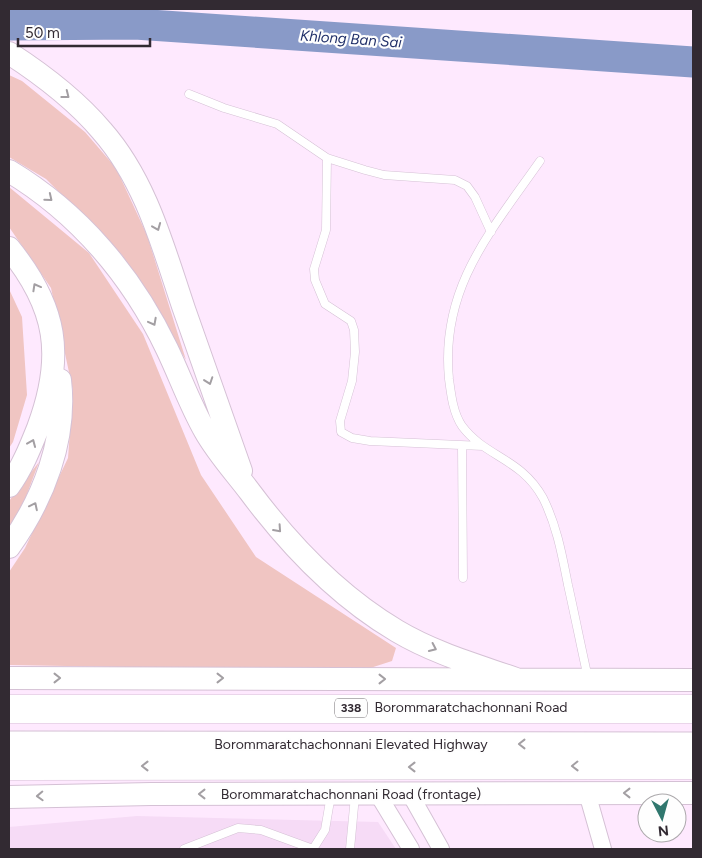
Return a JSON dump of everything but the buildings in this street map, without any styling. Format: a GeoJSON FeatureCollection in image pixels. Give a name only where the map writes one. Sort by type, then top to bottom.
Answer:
{"type":"FeatureCollection","features":[{"type":"Feature","properties":{"kind":"highway","name":"Borommaratchachonnani Road"},"geometry":{"type":"LineString","coordinates":[[9,709],[693,709]]}},
{"type":"Feature","properties":{"kind":"highway"},"geometry":{"type":"LineString","coordinates":[[9,766],[693,765]]}},
{"type":"Feature","properties":{"kind":"main road"},"geometry":{"type":"LineString","coordinates":[[18,59],[74,101],[103,131],[123,159],[143,194],[163,242],[222,420],[249,490]]}},
{"type":"Feature","properties":{"kind":"main road"},"geometry":{"type":"LineString","coordinates":[[9,171],[61,208],[112,259],[151,316],[205,432],[272,523],[308,563],[351,600],[398,632],[455,658],[516,679]]}},
{"type":"Feature","properties":{"kind":"main road"},"geometry":{"type":"LineString","coordinates":[[9,248],[34,281],[46,310],[51,327],[61,384],[61,406],[54,453],[32,512],[9,547]]}},
{"type":"Feature","properties":{"kind":"main road"},"geometry":{"type":"LineString","coordinates":[[9,486],[31,445],[47,401],[53,359],[51,327]]}},
{"type":"Feature","properties":{"kind":"main road","name":"338"},"geometry":{"type":"LineString","coordinates":[[9,678],[693,680]]}},
{"type":"Feature","properties":{"kind":"main road","name":"Borommaratchachonnani Elevated Highway"},"geometry":{"type":"LineString","coordinates":[[9,720],[693,721]]}},
{"type":"Feature","properties":{"kind":"main road","name":"Borommaratchachonnani Elevated Highway"},"geometry":{"type":"LineString","coordinates":[[9,744],[693,745]]}},
{"type":"Feature","properties":{"kind":"main road","name":"Borommaratchachonnani Road (frontage)"},"geometry":{"type":"LineString","coordinates":[[9,797],[377,793],[693,793]]}},
{"type":"Feature","properties":{"kind":"street"},"geometry":{"type":"LineString","coordinates":[[377,793],[411,849]]}},
{"type":"Feature","properties":{"kind":"street"},"geometry":{"type":"LineString","coordinates":[[587,793],[603,849]]}},
{"type":"Feature","properties":{"kind":"street"},"geometry":{"type":"LineString","coordinates":[[410,794],[441,849]]}},
{"type":"Feature","properties":{"kind":"lane"},"geometry":{"type":"LineString","coordinates":[[188,94],[224,108],[276,124],[327,158],[384,175],[455,180],[467,186],[475,197],[491,232]]}},
{"type":"Feature","properties":{"kind":"lane"},"geometry":{"type":"LineString","coordinates":[[327,158],[326,230],[314,269],[314,280],[325,304],[351,321],[354,330],[356,352],[352,381],[340,421],[341,432],[352,438],[370,441],[483,446]]}},
{"type":"Feature","properties":{"kind":"lane"},"geometry":{"type":"LineString","coordinates":[[540,161],[475,256],[458,293],[450,327],[448,361],[454,408],[462,426],[483,446],[528,475],[542,497],[555,524],[588,680]]}},
{"type":"Feature","properties":{"kind":"lane"},"geometry":{"type":"LineString","coordinates":[[462,446],[464,578]]}},
{"type":"Feature","properties":{"kind":"lane"},"geometry":{"type":"LineString","coordinates":[[184,849],[238,828],[261,830],[313,849],[325,830],[332,794]]}},
{"type":"Feature","properties":{"kind":"lane"},"geometry":{"type":"LineString","coordinates":[[350,849],[355,794]]}},
{"type":"Feature","properties":{"kind":"shaded area"},"geometry":{"type":"Polygon","coordinates":[[[9,75],[22,81],[85,132],[116,168],[147,235],[186,360],[122,255],[46,179],[9,157],[9,75]]]}},
{"type":"Feature","properties":{"kind":"shaded area"},"geometry":{"type":"Polygon","coordinates":[[[9,187],[89,253],[143,334],[201,475],[256,557],[396,648],[392,661],[361,671],[9,665],[9,572],[25,548],[68,458],[73,391],[51,288],[9,227],[9,187]]]}},
{"type":"Feature","properties":{"kind":"shaded area"},"geometry":{"type":"Polygon","coordinates":[[[9,289],[22,317],[27,395],[13,442],[9,448],[9,289]]]}},
{"type":"Feature","properties":{"kind":"shaded area"},"geometry":{"type":"Polygon","coordinates":[[[39,462],[18,518],[9,532],[9,501],[39,462]]]}},
{"type":"Feature","properties":{"kind":"shaded area"},"geometry":{"type":"Polygon","coordinates":[[[137,816],[378,822],[396,849],[9,849],[9,827],[137,816]]]}},
{"type":"Feature","properties":{"kind":"waterway","name":"Khlong Ban Sai"},"geometry":{"type":"LineString","coordinates":[[9,25],[135,24],[693,62]]}}]}
